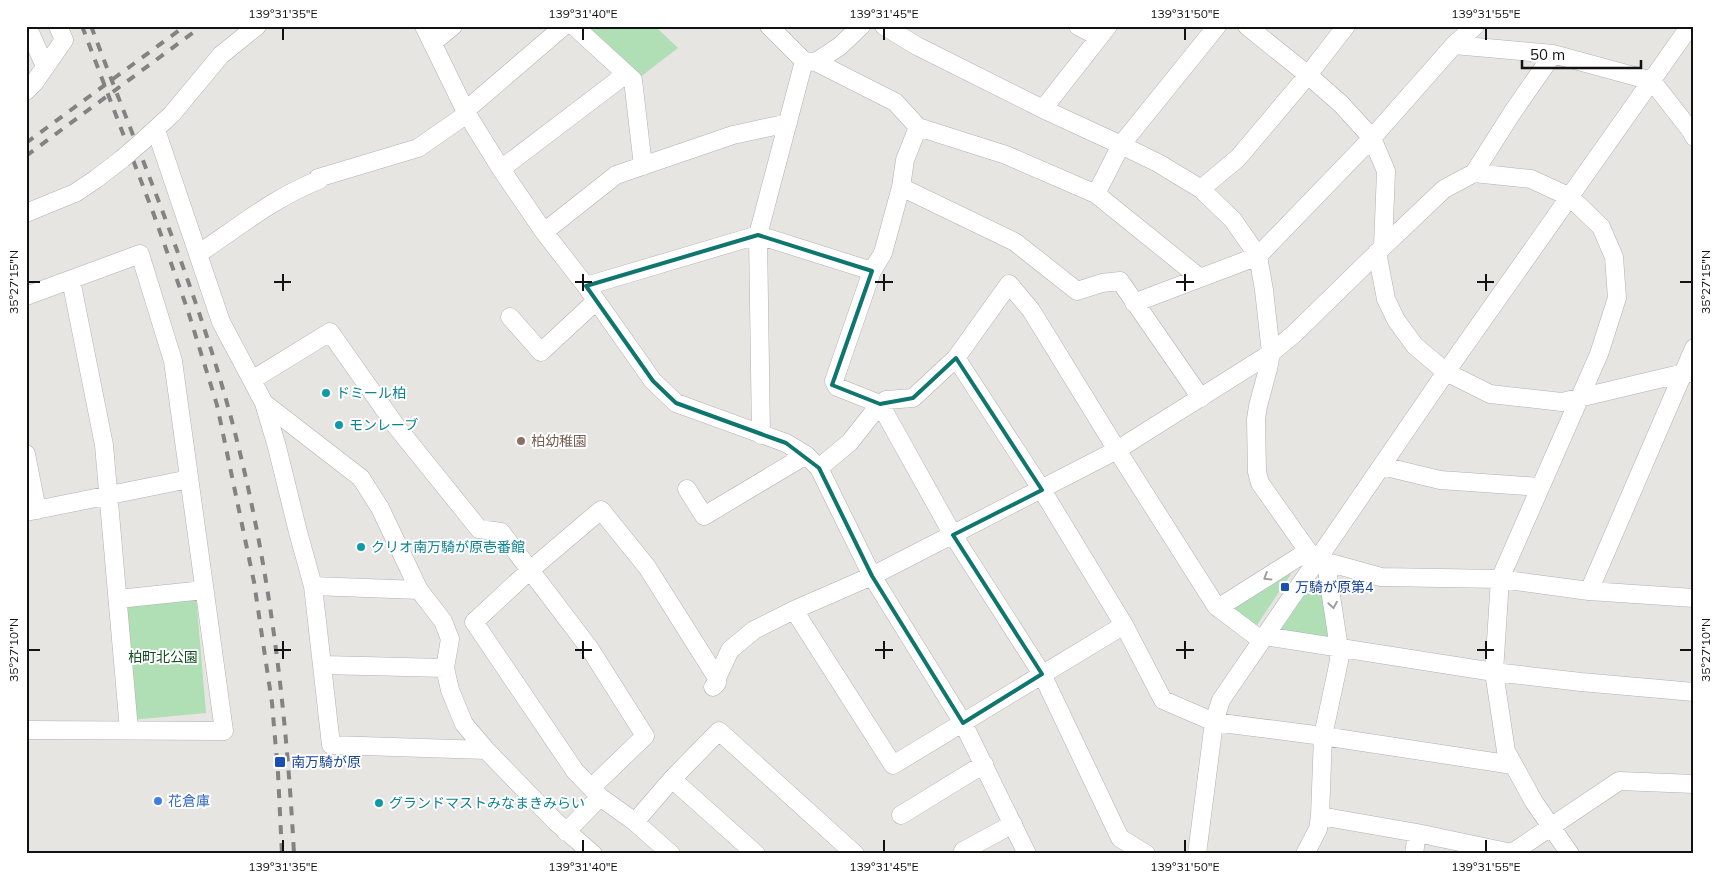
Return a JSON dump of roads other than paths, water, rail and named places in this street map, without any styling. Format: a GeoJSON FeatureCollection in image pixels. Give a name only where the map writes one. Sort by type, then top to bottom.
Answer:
{"type":"FeatureCollection","features":[{"type":"Feature","properties":{"kind":"street"},"geometry":{"type":"LineString","coordinates":[[27,26],[45,66]]}},
{"type":"Feature","properties":{"kind":"street"},"geometry":{"type":"LineString","coordinates":[[26,92],[34,84],[64,40],[58,26]]}},
{"type":"Feature","properties":{"kind":"street"},"geometry":{"type":"LineString","coordinates":[[26,213],[75,193],[122,160],[172,114],[221,55],[257,26]]}},
{"type":"Feature","properties":{"kind":"street"},"geometry":{"type":"LineString","coordinates":[[424,26],[466,112],[501,169],[544,232],[653,381],[676,404],[786,443],[806,455],[819,468],[872,576],[963,723],[1027,854]]}},
{"type":"Feature","properties":{"kind":"street"},"geometry":{"type":"LineString","coordinates":[[432,43],[453,26]]}},
{"type":"Feature","properties":{"kind":"street"},"geometry":{"type":"LineString","coordinates":[[198,254],[298,188],[319,180],[318,178],[418,148],[466,112],[564,26]]}},
{"type":"Feature","properties":{"kind":"street"},"geometry":{"type":"LineString","coordinates":[[574,26],[632,80],[643,166]]}},
{"type":"Feature","properties":{"kind":"street"},"geometry":{"type":"LineString","coordinates":[[770,26],[810,62],[895,102],[918,127],[1006,155],[1096,194],[1200,278]]}},
{"type":"Feature","properties":{"kind":"street"},"geometry":{"type":"LineString","coordinates":[[761,435],[758,235],[788,123],[810,62],[840,46],[861,26]]}},
{"type":"Feature","properties":{"kind":"street"},"geometry":{"type":"LineString","coordinates":[[884,26],[917,46],[1043,109],[1158,163],[1201,189],[1233,220],[1258,256],[1271,354],[1256,419],[1257,472],[1260,483],[1317,558],[1339,648],[1339,660],[1323,736],[1318,829],[1305,854]]}},
{"type":"Feature","properties":{"kind":"street"},"geometry":{"type":"LineString","coordinates":[[1043,109],[1104,32],[1078,26]]}},
{"type":"Feature","properties":{"kind":"street"},"geometry":{"type":"LineString","coordinates":[[1096,194],[1121,145],[1217,26]]}},
{"type":"Feature","properties":{"kind":"street"},"geometry":{"type":"LineString","coordinates":[[1247,26],[1341,104],[1372,138],[1386,171],[1380,249],[1386,299],[1396,320],[1415,346],[1446,372],[1490,394],[1562,402],[1689,373]]}},
{"type":"Feature","properties":{"kind":"street"},"geometry":{"type":"LineString","coordinates":[[1201,189],[1238,158],[1308,75],[1346,26]]}},
{"type":"Feature","properties":{"kind":"street"},"geometry":{"type":"LineString","coordinates":[[1134,303],[1258,256],[1372,138],[1454,45],[1475,26]]}},
{"type":"Feature","properties":{"kind":"street"},"geometry":{"type":"LineString","coordinates":[[1197,854],[1214,722],[1221,700],[1446,372],[1690,26]]}},
{"type":"Feature","properties":{"kind":"street"},"geometry":{"type":"LineString","coordinates":[[1454,45],[1553,54],[1652,81],[1691,131],[1694,138]]}},
{"type":"Feature","properties":{"kind":"street"},"geometry":{"type":"LineString","coordinates":[[671,854],[635,822],[596,792],[575,771],[474,622],[529,571],[601,510],[648,567],[715,682],[730,650],[754,630],[794,610],[872,576],[1117,450],[1271,354],[1444,189],[1474,173],[1512,113],[1553,54]]}},
{"type":"Feature","properties":{"kind":"street"},"geometry":{"type":"LineString","coordinates":[[501,169],[626,74]]}},
{"type":"Feature","properties":{"kind":"street"},"geometry":{"type":"LineString","coordinates":[[544,232],[616,175],[733,134],[788,123]]}},
{"type":"Feature","properties":{"kind":"street"},"geometry":{"type":"LineString","coordinates":[[918,127],[905,160],[901,188],[883,253],[872,271],[834,381],[836,387],[880,404],[953,534],[1042,674],[1120,838],[1146,854]]}},
{"type":"Feature","properties":{"kind":"street"},"geometry":{"type":"LineString","coordinates":[[150,134],[198,254],[221,322],[264,403],[313,586],[331,745],[486,750]]}},
{"type":"Feature","properties":{"kind":"street"},"geometry":{"type":"LineString","coordinates":[[1474,173],[1531,179],[1570,197],[1601,227],[1614,257],[1617,298],[1599,354],[1578,398],[1500,579],[1494,672],[1506,751],[1534,802],[1570,854]]}},
{"type":"Feature","properties":{"kind":"street"},"geometry":{"type":"LineString","coordinates":[[901,188],[1015,242],[1077,291],[1102,283],[1120,281],[1201,398]]}},
{"type":"Feature","properties":{"kind":"street"},"geometry":{"type":"LineString","coordinates":[[510,317],[541,352],[591,294],[758,235],[872,271]]}},
{"type":"Feature","properties":{"kind":"street"},"geometry":{"type":"LineString","coordinates":[[26,296],[140,254],[172,361],[224,731],[26,730]]}},
{"type":"Feature","properties":{"kind":"street"},"geometry":{"type":"LineString","coordinates":[[71,280],[104,445],[129,730]]}},
{"type":"Feature","properties":{"kind":"street"},"geometry":{"type":"LineString","coordinates":[[819,468],[850,442],[880,404],[886,400],[912,398],[956,358],[1009,284],[1032,310],[1117,450],[1218,608],[1263,638],[1494,672],[1694,692]]}},
{"type":"Feature","properties":{"kind":"street"},"geometry":{"type":"LineString","coordinates":[[252,380],[330,332],[396,426],[478,529],[501,532],[590,649],[648,735],[596,792],[568,834],[568,854]]}},
{"type":"Feature","properties":{"kind":"street"},"geometry":{"type":"LineString","coordinates":[[1589,591],[1689,373],[1694,348]]}},
{"type":"Feature","properties":{"kind":"street"},"geometry":{"type":"LineString","coordinates":[[956,358],[1042,490],[1124,624],[1163,700],[1214,722],[1323,736],[1513,765]]}},
{"type":"Feature","properties":{"kind":"street"},"geometry":{"type":"LineString","coordinates":[[264,403],[361,478],[380,508],[419,590],[443,620],[450,639],[444,668],[450,690],[464,724],[486,750],[568,834],[593,854]]}},
{"type":"Feature","properties":{"kind":"street"},"geometry":{"type":"LineString","coordinates":[[26,454],[32,511],[189,479]]}},
{"type":"Feature","properties":{"kind":"street"},"geometry":{"type":"LineString","coordinates":[[687,489],[704,516],[806,455]]}},
{"type":"Feature","properties":{"kind":"street"},"geometry":{"type":"LineString","coordinates":[[1382,466],[1440,480],[1540,487]]}},
{"type":"Feature","properties":{"kind":"street"},"geometry":{"type":"LineString","coordinates":[[1218,608],[1317,558],[1381,577],[1500,579],[1589,591],[1694,598]]}},
{"type":"Feature","properties":{"kind":"street"},"geometry":{"type":"LineString","coordinates":[[313,586],[419,590]]}},
{"type":"Feature","properties":{"kind":"street"},"geometry":{"type":"LineString","coordinates":[[118,599],[204,590]]}},
{"type":"Feature","properties":{"kind":"street"},"geometry":{"type":"LineString","coordinates":[[794,610],[893,765],[1124,624]]}},
{"type":"Feature","properties":{"kind":"street"},"geometry":{"type":"LineString","coordinates":[[323,665],[444,668]]}},
{"type":"Feature","properties":{"kind":"street"},"geometry":{"type":"LineString","coordinates":[[635,822],[672,779],[719,732],[855,854]]}},
{"type":"Feature","properties":{"kind":"street"},"geometry":{"type":"LineString","coordinates":[[901,815],[984,764]]}},
{"type":"Feature","properties":{"kind":"street"},"geometry":{"type":"LineString","coordinates":[[672,779],[756,854]]}},
{"type":"Feature","properties":{"kind":"street"},"geometry":{"type":"LineString","coordinates":[[1320,816],[1417,832],[1512,853],[1619,781],[1694,784]]}},
{"type":"Feature","properties":{"kind":"street"},"geometry":{"type":"LineString","coordinates":[[963,851],[1013,824]]}},
{"type":"Feature","properties":{"kind":"street"},"geometry":{"type":"LineString","coordinates":[[1414,854],[1417,832]]}},
{"type":"Feature","properties":{"kind":"railway"},"geometry":{"type":"LineString","coordinates":[[82,26],[154,215],[188,311],[217,405],[254,582],[272,703],[282,854]]}},
{"type":"Feature","properties":{"kind":"railway"},"geometry":{"type":"LineString","coordinates":[[91,26],[181,260],[213,355],[241,458],[254,514],[273,627],[286,740],[294,854]]}},
{"type":"Feature","properties":{"kind":"railway"},"geometry":{"type":"LineString","coordinates":[[26,143],[185,26]]}},
{"type":"Feature","properties":{"kind":"railway"},"geometry":{"type":"LineString","coordinates":[[26,156],[202,26]]}},
{"type":"Feature","properties":{"kind":"place","name":"ドミール柏"},"geometry":{"type":"Point","coordinates":[326,393]}},
{"type":"Feature","properties":{"kind":"place","name":"モンレーブ"},"geometry":{"type":"Point","coordinates":[339,425]}},
{"type":"Feature","properties":{"kind":"place","name":"柏幼稚園"},"geometry":{"type":"Point","coordinates":[521,441]}},
{"type":"Feature","properties":{"kind":"place","name":"クリオ南万騎が原壱番館"},"geometry":{"type":"Point","coordinates":[361,547]}},
{"type":"Feature","properties":{"kind":"place","name":"万騎が原第4"},"geometry":{"type":"Point","coordinates":[1285,587]}},
{"type":"Feature","properties":{"kind":"place","name":"南万騎が原"},"geometry":{"type":"Point","coordinates":[280,762]}},
{"type":"Feature","properties":{"kind":"place","name":"花倉庫"},"geometry":{"type":"Point","coordinates":[158,801]}},
{"type":"Feature","properties":{"kind":"place","name":"グランドマストみなまきみらい"},"geometry":{"type":"Point","coordinates":[379,803]}},
{"type":"Feature","properties":{"kind":"park label","name":"柏町北公園"},"geometry":{"type":"Point","coordinates":[163,657]}}]}
